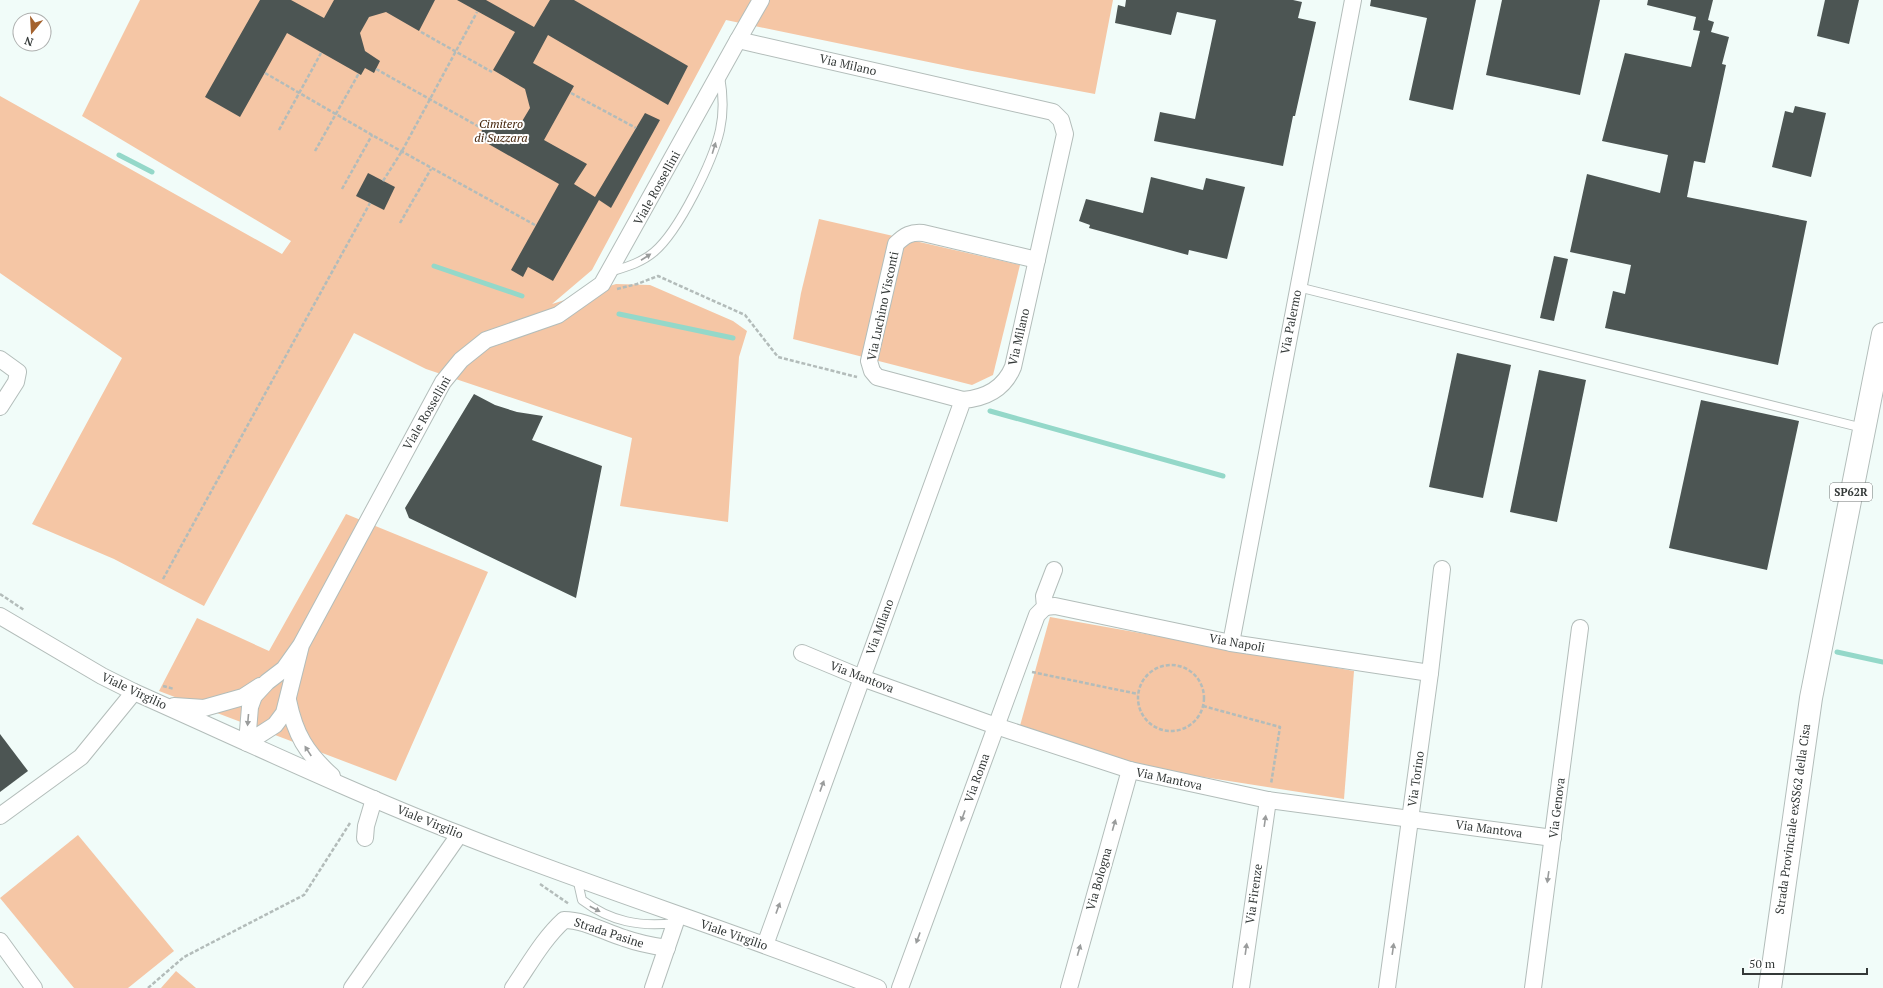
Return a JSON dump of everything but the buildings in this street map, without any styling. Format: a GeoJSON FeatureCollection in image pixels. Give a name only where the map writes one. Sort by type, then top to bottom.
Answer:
{"type":"FeatureCollection","features":[{"type":"Feature","properties":{"kind":"main road","name":"SP62R"},"geometry":{"type":"LineString","coordinates":[[1864,428],[1883,334]]}},
{"type":"Feature","properties":{"kind":"main road","name":"Strada Provinciale exSS62 della Cisa"},"geometry":{"type":"LineString","coordinates":[[1770,988],[1811,698],[1864,428]]}},
{"type":"Feature","properties":{"kind":"street"},"geometry":{"type":"LineString","coordinates":[[738,40],[761,0]]}},
{"type":"Feature","properties":{"kind":"street","name":"Via Palermo"},"geometry":{"type":"LineString","coordinates":[[1231,643],[1353,0]]}},
{"type":"Feature","properties":{"kind":"street","name":"Viale Rossellini"},"geometry":{"type":"LineString","coordinates":[[301,645],[443,382],[461,360],[486,340],[558,315],[606,278],[738,40]]}},
{"type":"Feature","properties":{"kind":"street","name":"Via Milano"},"geometry":{"type":"LineString","coordinates":[[738,40],[1053,112],[1061,120],[1065,134],[1013,367],[1009,377],[1004,383],[988,395],[976,399],[963,400],[765,945]]}},
{"type":"Feature","properties":{"kind":"street","name":"Via Luchino Visconti"},"geometry":{"type":"LineString","coordinates":[[963,400],[878,377],[871,368],[869,361],[896,244],[904,236],[914,232],[923,233],[1037,260]]}},
{"type":"Feature","properties":{"kind":"street"},"geometry":{"type":"LineString","coordinates":[[0,359],[18,372],[16,382],[0,407]]}},
{"type":"Feature","properties":{"kind":"street","name":"Via Torino"},"geometry":{"type":"LineString","coordinates":[[1388,988],[1430,673],[1442,569]]}},
{"type":"Feature","properties":{"kind":"street","name":"Via Roma"},"geometry":{"type":"LineString","coordinates":[[900,988],[1037,615],[1045,607],[1044,596],[1054,570]]}},
{"type":"Feature","properties":{"kind":"street","name":"Via Napoli"},"geometry":{"type":"LineString","coordinates":[[1045,607],[1055,606],[1231,643],[1430,673]]}},
{"type":"Feature","properties":{"kind":"street","name":"Viale Virgilio"},"geometry":{"type":"LineString","coordinates":[[0,616],[102,676],[134,692],[370,798],[460,835],[577,878],[676,919],[765,945],[811,961],[878,988]]}},
{"type":"Feature","properties":{"kind":"street","name":"Via Genova"},"geometry":{"type":"LineString","coordinates":[[1533,988],[1580,628]]}},
{"type":"Feature","properties":{"kind":"street"},"geometry":{"type":"LineString","coordinates":[[164,705],[204,708],[243,697],[284,669],[301,645]]}},
{"type":"Feature","properties":{"kind":"street"},"geometry":{"type":"LineString","coordinates":[[247,743],[275,725],[284,713],[301,645]]}},
{"type":"Feature","properties":{"kind":"street","name":"Via Mantova"},"geometry":{"type":"LineString","coordinates":[[802,653],[862,678],[996,726],[1130,770],[1268,800],[1553,838]]}},
{"type":"Feature","properties":{"kind":"street"},"geometry":{"type":"LineString","coordinates":[[247,743],[250,707],[254,696],[267,682]]}},
{"type":"Feature","properties":{"kind":"street"},"geometry":{"type":"LineString","coordinates":[[0,816],[81,757],[134,692]]}},
{"type":"Feature","properties":{"kind":"street"},"geometry":{"type":"LineString","coordinates":[[287,698],[292,720],[299,737],[315,761],[346,787]]}},
{"type":"Feature","properties":{"kind":"street","name":"Via Bologna"},"geometry":{"type":"LineString","coordinates":[[1068,988],[1130,770]]}},
{"type":"Feature","properties":{"kind":"street"},"geometry":{"type":"LineString","coordinates":[[365,838],[370,798]]}},
{"type":"Feature","properties":{"kind":"street","name":"Via Firenze"},"geometry":{"type":"LineString","coordinates":[[1241,988],[1268,800]]}},
{"type":"Feature","properties":{"kind":"street"},"geometry":{"type":"LineString","coordinates":[[352,988],[460,835]]}},
{"type":"Feature","properties":{"kind":"street"},"geometry":{"type":"LineString","coordinates":[[653,988],[676,919]]}},
{"type":"Feature","properties":{"kind":"street","name":"Strada Pasine"},"geometry":{"type":"LineString","coordinates":[[513,988],[555,929],[564,920],[578,920],[626,939],[667,948]]}},
{"type":"Feature","properties":{"kind":"street"},"geometry":{"type":"LineString","coordinates":[[0,941],[5,960],[34,988]]}},
{"type":"Feature","properties":{"kind":"lane"},"geometry":{"type":"LineString","coordinates":[[606,278],[635,264],[654,252],[672,231],[692,197],[712,157],[720,129],[723,95],[720,74]]}},
{"type":"Feature","properties":{"kind":"lane"},"geometry":{"type":"LineString","coordinates":[[1298,287],[1864,428]]}},
{"type":"Feature","properties":{"kind":"lane"},"geometry":{"type":"LineString","coordinates":[[577,878],[582,900],[594,909],[613,917],[641,925],[676,919]]}},
{"type":"Feature","properties":{"kind":"path"},"geometry":{"type":"LineString","coordinates":[[383,181],[402,151],[478,12]]}},
{"type":"Feature","properties":{"kind":"path"},"geometry":{"type":"LineString","coordinates":[[421,32],[492,72]]}},
{"type":"Feature","properties":{"kind":"path"},"geometry":{"type":"LineString","coordinates":[[279,130],[321,53]]}},
{"type":"Feature","properties":{"kind":"path"},"geometry":{"type":"LineString","coordinates":[[376,68],[483,129]]}},
{"type":"Feature","properties":{"kind":"path"},"geometry":{"type":"LineString","coordinates":[[265,73],[372,136],[402,151],[431,169],[535,225]]}},
{"type":"Feature","properties":{"kind":"path"},"geometry":{"type":"LineString","coordinates":[[315,151],[358,74]]}},
{"type":"Feature","properties":{"kind":"path"},"geometry":{"type":"LineString","coordinates":[[571,93],[636,128]]}},
{"type":"Feature","properties":{"kind":"path"},"geometry":{"type":"LineString","coordinates":[[342,189],[372,136]]}},
{"type":"Feature","properties":{"kind":"path"},"geometry":{"type":"LineString","coordinates":[[400,223],[431,169]]}},
{"type":"Feature","properties":{"kind":"path"},"geometry":{"type":"LineString","coordinates":[[163,579],[370,203]]}},
{"type":"Feature","properties":{"kind":"path"},"geometry":{"type":"LineString","coordinates":[[606,278],[608,291],[637,284],[658,276],[745,315],[778,357],[855,377],[861,377],[871,368]]}},
{"type":"Feature","properties":{"kind":"path"},"geometry":{"type":"LineString","coordinates":[[0,594],[26,611]]}},
{"type":"Feature","properties":{"kind":"path"},"geometry":{"type":"LineString","coordinates":[[1166,665],[1177,665],[1187,669],[1199,680],[1204,695],[1203,706],[1199,716],[1191,724],[1182,729],[1171,731],[1160,729],[1150,723],[1143,715],[1139,705],[1138,694],[1141,684],[1147,675],[1156,668],[1166,665]]}},
{"type":"Feature","properties":{"kind":"path"},"geometry":{"type":"LineString","coordinates":[[1018,669],[1138,694]]}},
{"type":"Feature","properties":{"kind":"path"},"geometry":{"type":"LineString","coordinates":[[162,685],[176,690]]}},
{"type":"Feature","properties":{"kind":"path"},"geometry":{"type":"LineString","coordinates":[[1203,706],[1280,727],[1268,800]]}},
{"type":"Feature","properties":{"kind":"path"},"geometry":{"type":"LineString","coordinates":[[148,988],[184,957],[304,895],[370,798]]}},
{"type":"Feature","properties":{"kind":"green space","name":"Cimitero di Suzzara"},"geometry":{"type":"Polygon","coordinates":[[[140,0],[1113,0],[1095,94],[967,70],[726,20],[592,270],[552,304],[616,284],[650,285],[733,321],[747,331],[739,357],[728,522],[620,506],[632,438],[426,369],[354,333],[204,606],[114,559],[32,524],[122,358],[0,273],[0,96],[282,254],[291,241],[82,116],[140,0]]]}},
{"type":"Feature","properties":{"kind":"green space"},"geometry":{"type":"Polygon","coordinates":[[[819,219],[1020,265],[993,375],[972,385],[793,339],[801,293],[819,219]]]}},
{"type":"Feature","properties":{"kind":"green space"},"geometry":{"type":"Polygon","coordinates":[[[346,514],[488,572],[396,781],[159,691],[197,618],[269,651],[346,514]]]}},
{"type":"Feature","properties":{"kind":"green space"},"geometry":{"type":"Polygon","coordinates":[[[1050,617],[1354,671],[1344,799],[1133,766],[1018,733],[1050,617]]]}},
{"type":"Feature","properties":{"kind":"green space"},"geometry":{"type":"Polygon","coordinates":[[[78,835],[174,951],[128,988],[74,988],[0,898],[78,835]]]}},
{"type":"Feature","properties":{"kind":"green space"},"geometry":{"type":"Polygon","coordinates":[[[176,971],[196,988],[161,988],[176,971]]]}},
{"type":"Feature","properties":{"kind":"waterway"},"geometry":{"type":"LineString","coordinates":[[119,155],[152,172]]}},
{"type":"Feature","properties":{"kind":"waterway"},"geometry":{"type":"LineString","coordinates":[[434,266],[522,296]]}},
{"type":"Feature","properties":{"kind":"waterway"},"geometry":{"type":"LineString","coordinates":[[619,314],[733,338]]}},
{"type":"Feature","properties":{"kind":"waterway"},"geometry":{"type":"LineString","coordinates":[[990,411],[1223,476]]}},
{"type":"Feature","properties":{"kind":"waterway"},"geometry":{"type":"LineString","coordinates":[[1837,652],[1883,662]]}}]}
